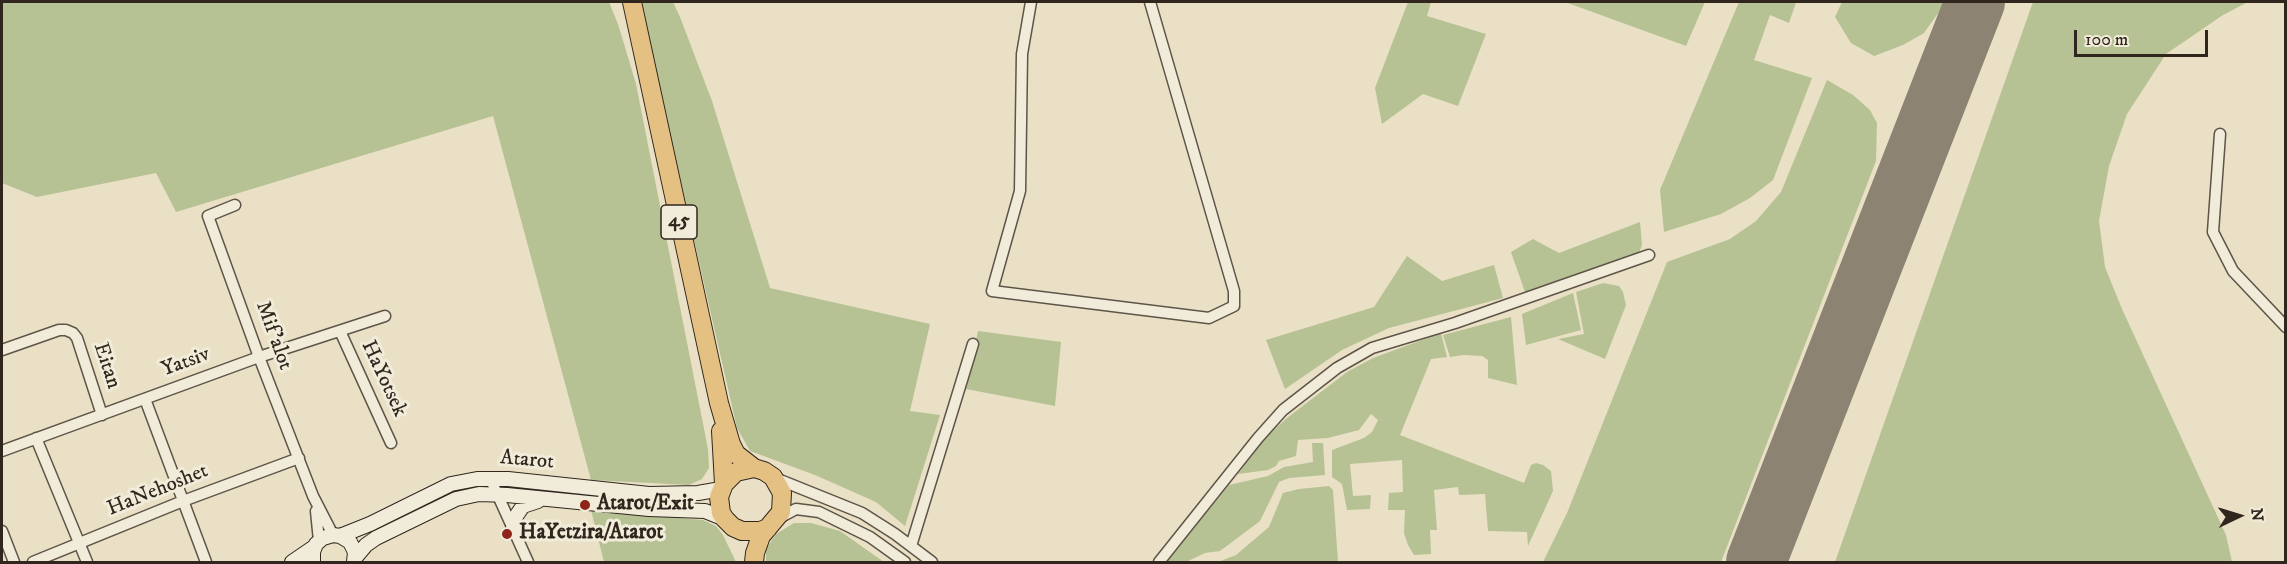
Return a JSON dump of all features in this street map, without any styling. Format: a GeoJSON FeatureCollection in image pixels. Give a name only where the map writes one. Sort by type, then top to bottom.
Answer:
{"type":"FeatureCollection","features":[{"type":"Feature","properties":{"kind":"highway","name":"45"},"geometry":{"type":"LineString","coordinates":[[627,2],[640,42]]}},
{"type":"Feature","properties":{"kind":"highway","name":"45"},"geometry":{"type":"LineString","coordinates":[[632,2],[719,403],[731,444],[736,454],[754,468],[774,477]]}},
{"type":"Feature","properties":{"kind":"highway","name":"45"},"geometry":{"type":"LineString","coordinates":[[719,403],[722,486],[719,505],[748,562]]}},
{"type":"Feature","properties":{"kind":"highway"},"geometry":{"type":"LineString","coordinates":[[722,486],[736,472],[754,468]]}},
{"type":"Feature","properties":{"kind":"highway"},"geometry":{"type":"LineString","coordinates":[[754,562],[757,544],[781,512],[783,494],[774,477]]}},
{"type":"Feature","properties":{"kind":"highway"},"geometry":{"type":"LineString","coordinates":[[729,523],[751,532],[772,524]]}},
{"type":"Feature","properties":{"kind":"street"},"geometry":{"type":"LineString","coordinates":[[1031,2],[1022,54],[1020,191],[992,291],[1209,318],[1234,306],[1234,291],[1150,2]]}},
{"type":"Feature","properties":{"kind":"street"},"geometry":{"type":"LineString","coordinates":[[2220,134],[2213,232],[2233,271],[2286,327]]}},
{"type":"Feature","properties":{"kind":"street","name":"Mif'alot"},"geometry":{"type":"LineString","coordinates":[[235,205],[208,216],[313,496],[336,536]]}},
{"type":"Feature","properties":{"kind":"street"},"geometry":{"type":"LineString","coordinates":[[1159,562],[1283,410],[1337,368],[1372,348],[1455,323],[1649,255]]}},
{"type":"Feature","properties":{"kind":"street","name":"Yatsiv"},"geometry":{"type":"LineString","coordinates":[[2,451],[259,357],[385,316]]}},
{"type":"Feature","properties":{"kind":"street","name":"Eitan"},"geometry":{"type":"LineString","coordinates":[[2,350],[59,330],[73,333],[77,338],[102,415]]}},
{"type":"Feature","properties":{"kind":"street","name":"HaYotsek"},"geometry":{"type":"LineString","coordinates":[[340,331],[392,443]]}},
{"type":"Feature","properties":{"kind":"street"},"geometry":{"type":"LineString","coordinates":[[911,546],[973,344]]}},
{"type":"Feature","properties":{"kind":"street"},"geometry":{"type":"LineString","coordinates":[[145,399],[206,562]]}},
{"type":"Feature","properties":{"kind":"street"},"geometry":{"type":"LineString","coordinates":[[36,438],[87,562]]}},
{"type":"Feature","properties":{"kind":"street","name":"HaNehoshet"},"geometry":{"type":"LineString","coordinates":[[33,562],[183,501],[298,458]]}},
{"type":"Feature","properties":{"kind":"street"},"geometry":{"type":"LineString","coordinates":[[774,477],[862,513],[932,562]]}},
{"type":"Feature","properties":{"kind":"street"},"geometry":{"type":"LineString","coordinates":[[490,478],[528,562]]}},
{"type":"Feature","properties":{"kind":"street","name":"Atarot"},"geometry":{"type":"LineString","coordinates":[[317,544],[370,524],[451,484],[490,478],[649,494],[698,494],[722,486]]}},
{"type":"Feature","properties":{"kind":"street","name":"Atarot"},"geometry":{"type":"LineString","coordinates":[[354,560],[366,545],[376,538],[456,499],[479,494],[649,509],[705,511],[729,523]]}},
{"type":"Feature","properties":{"kind":"street","name":"Mif'alot"},"geometry":{"type":"LineString","coordinates":[[313,496],[319,528],[317,544]]}},
{"type":"Feature","properties":{"kind":"street"},"geometry":{"type":"LineString","coordinates":[[513,530],[514,519],[523,506],[546,499]]}},
{"type":"Feature","properties":{"kind":"street"},"geometry":{"type":"LineString","coordinates":[[772,524],[796,509],[819,512],[854,527],[905,562]]}},
{"type":"Feature","properties":{"kind":"street"},"geometry":{"type":"LineString","coordinates":[[2,531],[14,562]]}},
{"type":"Feature","properties":{"kind":"street"},"geometry":{"type":"LineString","coordinates":[[336,536],[353,547],[354,560]]}},
{"type":"Feature","properties":{"kind":"street"},"geometry":{"type":"LineString","coordinates":[[292,562],[317,544]]}},
{"type":"Feature","properties":{"kind":"street"},"geometry":{"type":"LineString","coordinates":[[313,562],[317,544]]}},
{"type":"Feature","properties":{"kind":"green space"},"geometry":{"type":"Polygon","coordinates":[[[2,2],[609,2],[636,84],[708,449],[709,468],[702,479],[689,485],[591,480],[493,116],[176,212],[156,173],[37,197],[2,183],[2,2]]]}},
{"type":"Feature","properties":{"kind":"green space"},"geometry":{"type":"Polygon","coordinates":[[[642,2],[673,2],[680,17],[712,101],[770,288],[930,324],[910,411],[940,415],[905,526],[876,502],[815,475],[750,451],[737,428],[642,2]]]}},
{"type":"Feature","properties":{"kind":"green space"},"geometry":{"type":"Polygon","coordinates":[[[1408,2],[1431,2],[1427,16],[1486,34],[1458,106],[1423,94],[1382,124],[1375,88],[1408,2]]]}},
{"type":"Feature","properties":{"kind":"green space"},"geometry":{"type":"Polygon","coordinates":[[[1565,2],[1705,2],[1686,46],[1565,2]]]}},
{"type":"Feature","properties":{"kind":"green space"},"geometry":{"type":"Polygon","coordinates":[[[1739,2],[1796,2],[1789,23],[1770,15],[1754,60],[1812,78],[1773,180],[1750,198],[1721,214],[1664,232],[1660,190],[1739,2]]]}},
{"type":"Feature","properties":{"kind":"green space"},"geometry":{"type":"Polygon","coordinates":[[[1842,2],[1946,2],[1924,33],[1903,45],[1874,56],[1851,43],[1835,17],[1842,2]]]}},
{"type":"Feature","properties":{"kind":"green space"},"geometry":{"type":"Polygon","coordinates":[[[2033,2],[2248,2],[2223,15],[2166,54],[2127,114],[2109,166],[2099,221],[2105,267],[2226,535],[2232,562],[1835,562],[2033,2]]]}},
{"type":"Feature","properties":{"kind":"green space"},"geometry":{"type":"Polygon","coordinates":[[[1827,80],[1853,95],[1870,110],[1877,123],[1876,161],[1721,562],[1543,562],[1567,513],[1667,262],[1730,239],[1756,221],[1781,192],[1827,80]]]}},
{"type":"Feature","properties":{"kind":"green space"},"geometry":{"type":"Polygon","coordinates":[[[1640,222],[1642,245],[1639,253],[1525,292],[1511,252],[1533,239],[1559,253],[1640,222]]]}},
{"type":"Feature","properties":{"kind":"green space"},"geometry":{"type":"Polygon","coordinates":[[[1407,256],[1442,281],[1494,265],[1503,298],[1389,328],[1342,350],[1285,389],[1266,340],[1374,307],[1407,256]]]}},
{"type":"Feature","properties":{"kind":"green space"},"geometry":{"type":"Polygon","coordinates":[[[1603,283],[1619,286],[1626,305],[1605,359],[1558,339],[1584,334],[1576,292],[1603,283]]]}},
{"type":"Feature","properties":{"kind":"green space"},"geometry":{"type":"Polygon","coordinates":[[[1573,293],[1581,330],[1526,345],[1522,314],[1573,293]]]}},
{"type":"Feature","properties":{"kind":"green space"},"geometry":{"type":"Polygon","coordinates":[[[1511,317],[1517,385],[1488,378],[1488,360],[1482,356],[1450,357],[1443,335],[1511,317]]]}},
{"type":"Feature","properties":{"kind":"green space"},"geometry":{"type":"Polygon","coordinates":[[[978,331],[1061,342],[1055,406],[966,389],[978,331]]]}},
{"type":"Feature","properties":{"kind":"green space"},"geometry":{"type":"Polygon","coordinates":[[[1441,333],[1447,357],[1431,359],[1400,435],[1524,483],[1531,465],[1536,463],[1543,465],[1551,471],[1553,491],[1528,546],[1527,532],[1488,531],[1485,494],[1459,495],[1458,487],[1434,490],[1437,530],[1430,530],[1431,554],[1414,555],[1404,533],[1405,510],[1388,510],[1389,493],[1403,492],[1402,460],[1350,464],[1353,496],[1371,495],[1370,509],[1347,510],[1342,484],[1332,477],[1332,450],[1364,438],[1372,432],[1378,420],[1371,414],[1359,430],[1328,438],[1298,440],[1296,456],[1279,461],[1276,466],[1268,470],[1238,474],[1266,437],[1347,372],[1373,358],[1441,333]]]}},
{"type":"Feature","properties":{"kind":"green space"},"geometry":{"type":"Polygon","coordinates":[[[1312,443],[1323,443],[1325,475],[1289,478],[1279,482],[1260,521],[1220,551],[1205,553],[1186,562],[1165,562],[1229,485],[1268,476],[1284,467],[1313,462],[1312,443]]]}},
{"type":"Feature","properties":{"kind":"green space"},"geometry":{"type":"Polygon","coordinates":[[[1329,486],[1333,490],[1338,562],[1218,562],[1236,555],[1269,527],[1283,493],[1329,486]]]}},
{"type":"Feature","properties":{"kind":"green space"},"geometry":{"type":"Polygon","coordinates":[[[591,510],[703,520],[716,526],[736,562],[604,562],[591,510]]]}},
{"type":"Feature","properties":{"kind":"green space"},"geometry":{"type":"Polygon","coordinates":[[[794,523],[811,523],[840,531],[884,562],[766,562],[766,549],[776,534],[794,523]]]}},
{"type":"Feature","properties":{"kind":"runway"},"geometry":{"type":"LineString","coordinates":[[1756,562],[1975,2]]}},
{"type":"Feature","properties":{"kind":"place","name":"Atarot/Exit"},"geometry":{"type":"Point","coordinates":[585,505]}},
{"type":"Feature","properties":{"kind":"place","name":"HaYetzira/Atarot"},"geometry":{"type":"Point","coordinates":[507,534]}}]}
